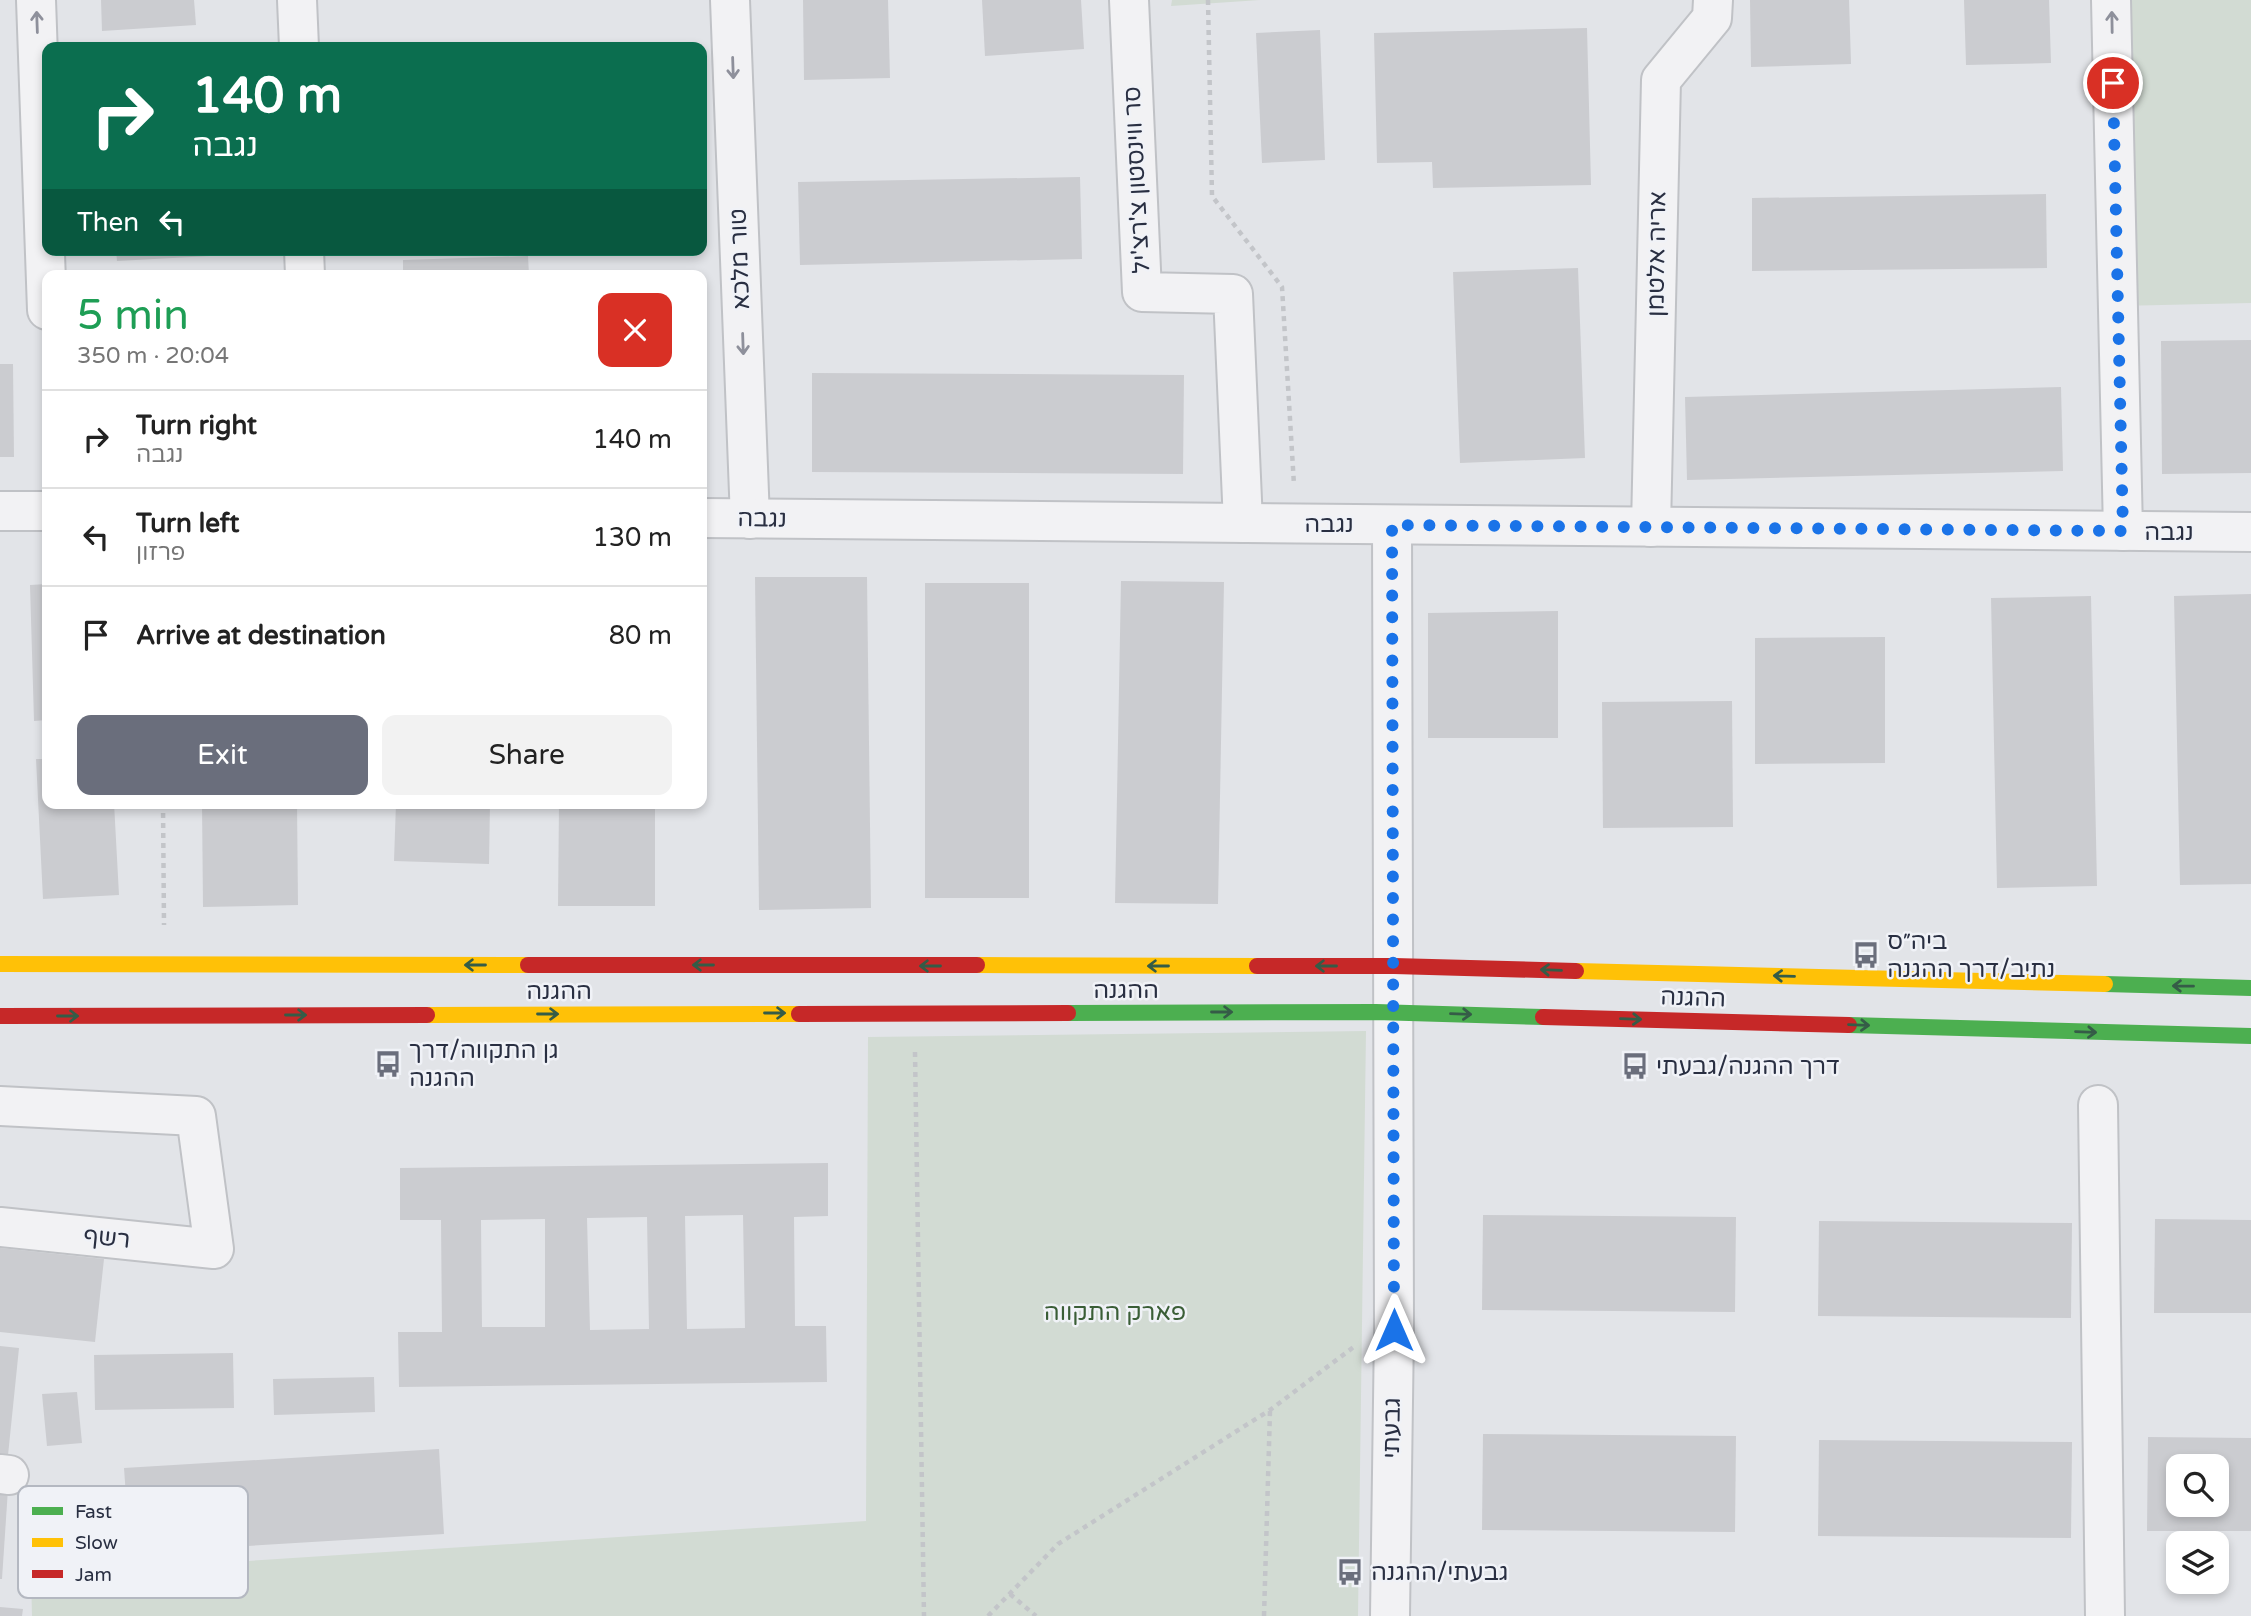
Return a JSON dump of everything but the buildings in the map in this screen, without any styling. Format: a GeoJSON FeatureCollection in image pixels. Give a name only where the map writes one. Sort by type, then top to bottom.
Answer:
{"type":"FeatureCollection","features":[{"type":"Feature","properties":{"kind":"street"},"geometry":{"type":"LineString","coordinates":[[36,0],[42,169]]}},
{"type":"Feature","properties":{"kind":"street"},"geometry":{"type":"LineString","coordinates":[[297,0],[299,42]]}},
{"type":"Feature","properties":{"kind":"street","name":"טור מלכא"},"geometry":{"type":"LineString","coordinates":[[730,0],[750,519]]}},
{"type":"Feature","properties":{"kind":"street","name":"סר ווינסטון צ'רצ'יל"},"geometry":{"type":"LineString","coordinates":[[1129,0],[1142,292],[1233,294],[1243,523]]}},
{"type":"Feature","properties":{"kind":"street","name":"אריה אלטמן"},"geometry":{"type":"LineString","coordinates":[[1651,527],[1661,80],[1712,18],[1713,0]]}},
{"type":"Feature","properties":{"kind":"street"},"geometry":{"type":"LineString","coordinates":[[2112,0],[2123,531]]}},
{"type":"Feature","properties":{"kind":"street"},"geometry":{"type":"LineString","coordinates":[[0,511],[42,512]]}},
{"type":"Feature","properties":{"kind":"street","name":"נגבה"},"geometry":{"type":"LineString","coordinates":[[707,518],[2251,532]]}},
{"type":"Feature","properties":{"kind":"street","name":"גבעתי"},"geometry":{"type":"LineString","coordinates":[[1390,1616],[1394,1330],[1392,525]]}},
{"type":"Feature","properties":{"kind":"street","name":"ההגנה"},"geometry":{"type":"LineString","coordinates":[[0,964],[1394,966],[2251,988]]}},
{"type":"Feature","properties":{"kind":"street","name":"ההגנה"},"geometry":{"type":"LineString","coordinates":[[0,1016],[1393,1012],[2251,1036]]}},
{"type":"Feature","properties":{"kind":"street"},"geometry":{"type":"LineString","coordinates":[[2098,1105],[2105,1616]]}},
{"type":"Feature","properties":{"kind":"street","name":"רשף"},"geometry":{"type":"LineString","coordinates":[[0,1106],[196,1116],[214,1249],[0,1227]]}},
{"type":"Feature","properties":{"kind":"path"},"geometry":{"type":"LineString","coordinates":[[163,809],[164,964]]}},
{"type":"Feature","properties":{"kind":"path"},"geometry":{"type":"LineString","coordinates":[[915,1013],[924,1616]]}},
{"type":"Feature","properties":{"kind":"path"},"geometry":{"type":"LineString","coordinates":[[988,1616],[1058,1544],[1270,1410],[1375,1331],[1394,1330]]}},
{"type":"Feature","properties":{"kind":"path"},"geometry":{"type":"LineString","coordinates":[[1264,1616],[1270,1410]]}},
{"type":"Feature","properties":{"kind":"path"},"geometry":{"type":"LineString","coordinates":[[1010,1594],[1036,1616]]}},
{"type":"Feature","properties":{"kind":"green space"},"geometry":{"type":"Polygon","coordinates":[[[1172,0],[1260,0],[1171,6],[1172,0]]]}},
{"type":"Feature","properties":{"kind":"green space"},"geometry":{"type":"Polygon","coordinates":[[[2111,0],[2251,0],[2251,303],[2118,306],[2111,0]]]}},
{"type":"Feature","properties":{"kind":"green space","name":"פארק התקווה"},"geometry":{"type":"Polygon","coordinates":[[[1366,1031],[1358,1616],[32,1616],[32,1598],[248,1598],[248,1561],[866,1521],[868,1037],[1366,1031]]]}},
{"type":"Feature","properties":{"kind":"traffic: fast"},"geometry":{"type":"LineString","coordinates":[[2105,984],[2251,988]]}},
{"type":"Feature","properties":{"kind":"traffic: fast"},"geometry":{"type":"LineString","coordinates":[[1068,1013],[1376,1012],[1543,1017]]}},
{"type":"Feature","properties":{"kind":"traffic: fast"},"geometry":{"type":"LineString","coordinates":[[1849,1025],[2251,1036]]}},
{"type":"Feature","properties":{"kind":"traffic: slow"},"geometry":{"type":"LineString","coordinates":[[0,964],[528,965]]}},
{"type":"Feature","properties":{"kind":"traffic: slow"},"geometry":{"type":"LineString","coordinates":[[977,965],[1257,966]]}},
{"type":"Feature","properties":{"kind":"traffic: slow"},"geometry":{"type":"LineString","coordinates":[[1576,971],[2105,984]]}},
{"type":"Feature","properties":{"kind":"traffic: slow"},"geometry":{"type":"LineString","coordinates":[[427,1015],[799,1014]]}},
{"type":"Feature","properties":{"kind":"traffic: jam"},"geometry":{"type":"LineString","coordinates":[[528,965],[977,965]]}},
{"type":"Feature","properties":{"kind":"traffic: jam"},"geometry":{"type":"LineString","coordinates":[[1257,966],[1394,966],[1576,971]]}},
{"type":"Feature","properties":{"kind":"traffic: jam"},"geometry":{"type":"LineString","coordinates":[[799,1014],[1068,1013]]}},
{"type":"Feature","properties":{"kind":"traffic: jam"},"geometry":{"type":"LineString","coordinates":[[0,1016],[427,1015]]}},
{"type":"Feature","properties":{"kind":"traffic: jam"},"geometry":{"type":"LineString","coordinates":[[1543,1017],[1849,1025]]}},
{"type":"Feature","properties":{"kind":"place","name":"ביה״ס נתיב/דרך ההגנה"},"geometry":{"type":"Point","coordinates":[1866,955]}},
{"type":"Feature","properties":{"kind":"place","name":"גן התקווה/דרך ההגנה"},"geometry":{"type":"Point","coordinates":[388,1064]}},
{"type":"Feature","properties":{"kind":"place","name":"דרך ההגנה/גבעתי"},"geometry":{"type":"Point","coordinates":[1635,1066]}},
{"type":"Feature","properties":{"kind":"place","name":"גבעתי/ההגנה"},"geometry":{"type":"Point","coordinates":[1350,1572]}},
{"type":"Feature","properties":{"kind":"route"},"geometry":{"type":"LineString","coordinates":[[1394,1330],[1392,525],[2123,531],[2113,83]]}}]}
